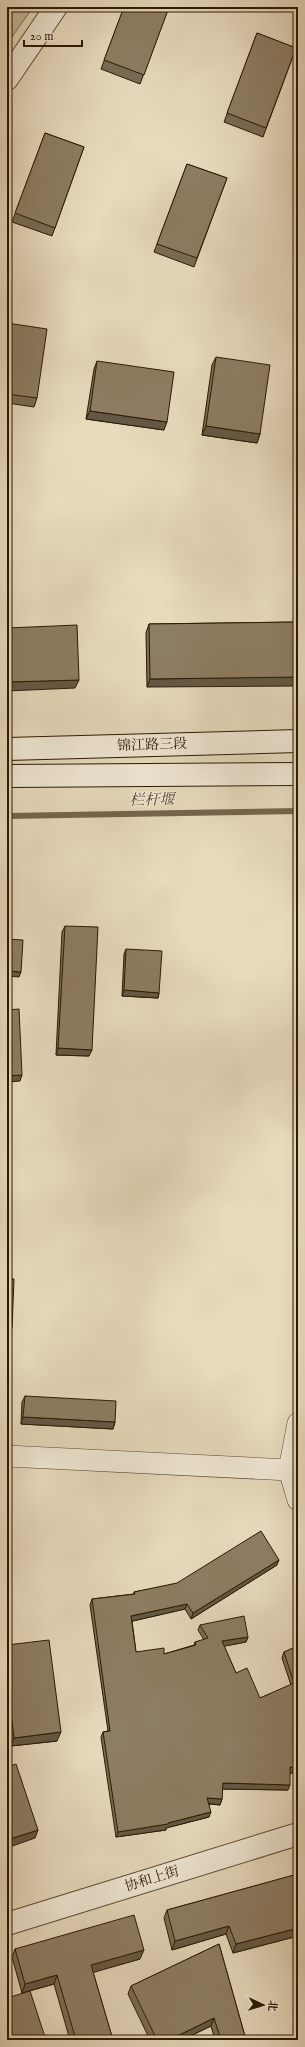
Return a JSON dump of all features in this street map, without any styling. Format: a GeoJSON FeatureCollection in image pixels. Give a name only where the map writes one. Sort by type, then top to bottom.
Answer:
{"type":"FeatureCollection","features":[{"type":"Feature","properties":{"kind":"main road"},"geometry":{"type":"LineString","coordinates":[[7,79],[56,7]]}},
{"type":"Feature","properties":{"kind":"main road","name":"锦江路三段"},"geometry":{"type":"LineString","coordinates":[[7,749],[298,741]]}},
{"type":"Feature","properties":{"kind":"main road","name":"锦江路三段"},"geometry":{"type":"LineString","coordinates":[[7,776],[298,774]]}},
{"type":"Feature","properties":{"kind":"main road","name":"协和上街"},"geometry":{"type":"LineString","coordinates":[[7,1924],[298,1834]]}},
{"type":"Feature","properties":{"kind":"street"},"geometry":{"type":"LineString","coordinates":[[298,1423],[289,1470],[298,1500]]}},
{"type":"Feature","properties":{"kind":"street"},"geometry":{"type":"LineString","coordinates":[[7,1456],[289,1470]]}},
{"type":"Feature","properties":{"kind":"shaded area"},"geometry":{"type":"Polygon","coordinates":[[[7,7],[33,7],[7,44],[7,7]]]}},
{"type":"Feature","properties":{"kind":"building"},"geometry":{"type":"Polygon","coordinates":[[[124,7],[169,7],[144,75],[104,60],[124,7]]]}},
{"type":"Feature","properties":{"kind":"building"},"geometry":{"type":"Polygon","coordinates":[[[257,33],[296,48],[266,128],[227,113],[257,33]]]}},
{"type":"Feature","properties":{"kind":"building"},"geometry":{"type":"Polygon","coordinates":[[[45,133],[84,147],[55,228],[15,213],[45,133]]]}},
{"type":"Feature","properties":{"kind":"building"},"geometry":{"type":"Polygon","coordinates":[[[187,164],[227,178],[197,258],[157,244],[187,164]]]}},
{"type":"Feature","properties":{"kind":"building"},"geometry":{"type":"Polygon","coordinates":[[[7,323],[47,329],[37,398],[7,394],[7,323]]]}},
{"type":"Feature","properties":{"kind":"building"},"geometry":{"type":"Polygon","coordinates":[[[216,357],[270,365],[260,434],[206,426],[216,357]]]}},
{"type":"Feature","properties":{"kind":"building"},"geometry":{"type":"Polygon","coordinates":[[[97,361],[174,372],[167,422],[90,411],[97,361]]]}},
{"type":"Feature","properties":{"kind":"building"},"geometry":{"type":"Polygon","coordinates":[[[298,622],[298,677],[150,679],[149,624],[298,622]]]}},
{"type":"Feature","properties":{"kind":"building"},"geometry":{"type":"Polygon","coordinates":[[[77,625],[79,680],[7,682],[7,628],[77,625]]]}},
{"type":"Feature","properties":{"kind":"building"},"geometry":{"type":"Polygon","coordinates":[[[65,926],[98,927],[92,1050],[58,1048],[65,926]]]}},
{"type":"Feature","properties":{"kind":"building"},"geometry":{"type":"Polygon","coordinates":[[[7,939],[23,940],[21,972],[7,971],[7,939]]]}},
{"type":"Feature","properties":{"kind":"building"},"geometry":{"type":"Polygon","coordinates":[[[126,949],[162,951],[159,993],[124,990],[126,949]]]}},
{"type":"Feature","properties":{"kind":"building"},"geometry":{"type":"Polygon","coordinates":[[[19,1009],[22,1075],[7,1076],[7,1010],[19,1009]]]}},
{"type":"Feature","properties":{"kind":"building"},"geometry":{"type":"Polygon","coordinates":[[[7,1279],[14,1279],[12,1328],[7,1328],[7,1279]]]}},
{"type":"Feature","properties":{"kind":"building"},"geometry":{"type":"Polygon","coordinates":[[[25,1396],[116,1401],[115,1422],[23,1417],[25,1396]]]}},
{"type":"Feature","properties":{"kind":"building"},"geometry":{"type":"Polygon","coordinates":[[[261,1531],[279,1560],[193,1613],[187,1604],[131,1616],[136,1652],[164,1648],[164,1654],[196,1645],[195,1642],[208,1638],[200,1625],[244,1616],[248,1637],[222,1641],[236,1673],[247,1668],[260,1698],[294,1683],[284,1652],[298,1646],[298,1768],[290,1767],[290,1785],[223,1783],[222,1799],[207,1798],[211,1812],[168,1824],[118,1832],[103,1732],[110,1731],[92,1599],[135,1594],[134,1592],[177,1583],[261,1531]]]}},
{"type":"Feature","properties":{"kind":"building"},"geometry":{"type":"Polygon","coordinates":[[[49,1640],[61,1732],[14,1738],[7,1685],[7,1645],[49,1640]]]}},
{"type":"Feature","properties":{"kind":"building"},"geometry":{"type":"Polygon","coordinates":[[[16,1764],[38,1830],[7,1840],[7,1767],[16,1764]]]}},
{"type":"Feature","properties":{"kind":"building"},"geometry":{"type":"Polygon","coordinates":[[[298,1874],[298,1928],[236,1944],[229,1926],[175,1941],[167,1910],[298,1874]]]}},
{"type":"Feature","properties":{"kind":"building"},"geometry":{"type":"Polygon","coordinates":[[[134,1915],[144,1950],[91,1965],[113,2040],[76,2040],[57,1975],[25,1984],[15,1949],[134,1915]]]}},
{"type":"Feature","properties":{"kind":"building"},"geometry":{"type":"Polygon","coordinates":[[[219,1944],[246,2040],[221,2040],[214,2018],[169,2040],[157,2040],[131,1986],[219,1944]]]}},
{"type":"Feature","properties":{"kind":"building"},"geometry":{"type":"Polygon","coordinates":[[[30,1991],[46,2040],[7,2040],[7,1998],[30,1991]]]}},
{"type":"Feature","properties":{"kind":"waterway","name":"栏杆堰"},"geometry":{"type":"LineString","coordinates":[[7,816],[298,811]]}}]}
